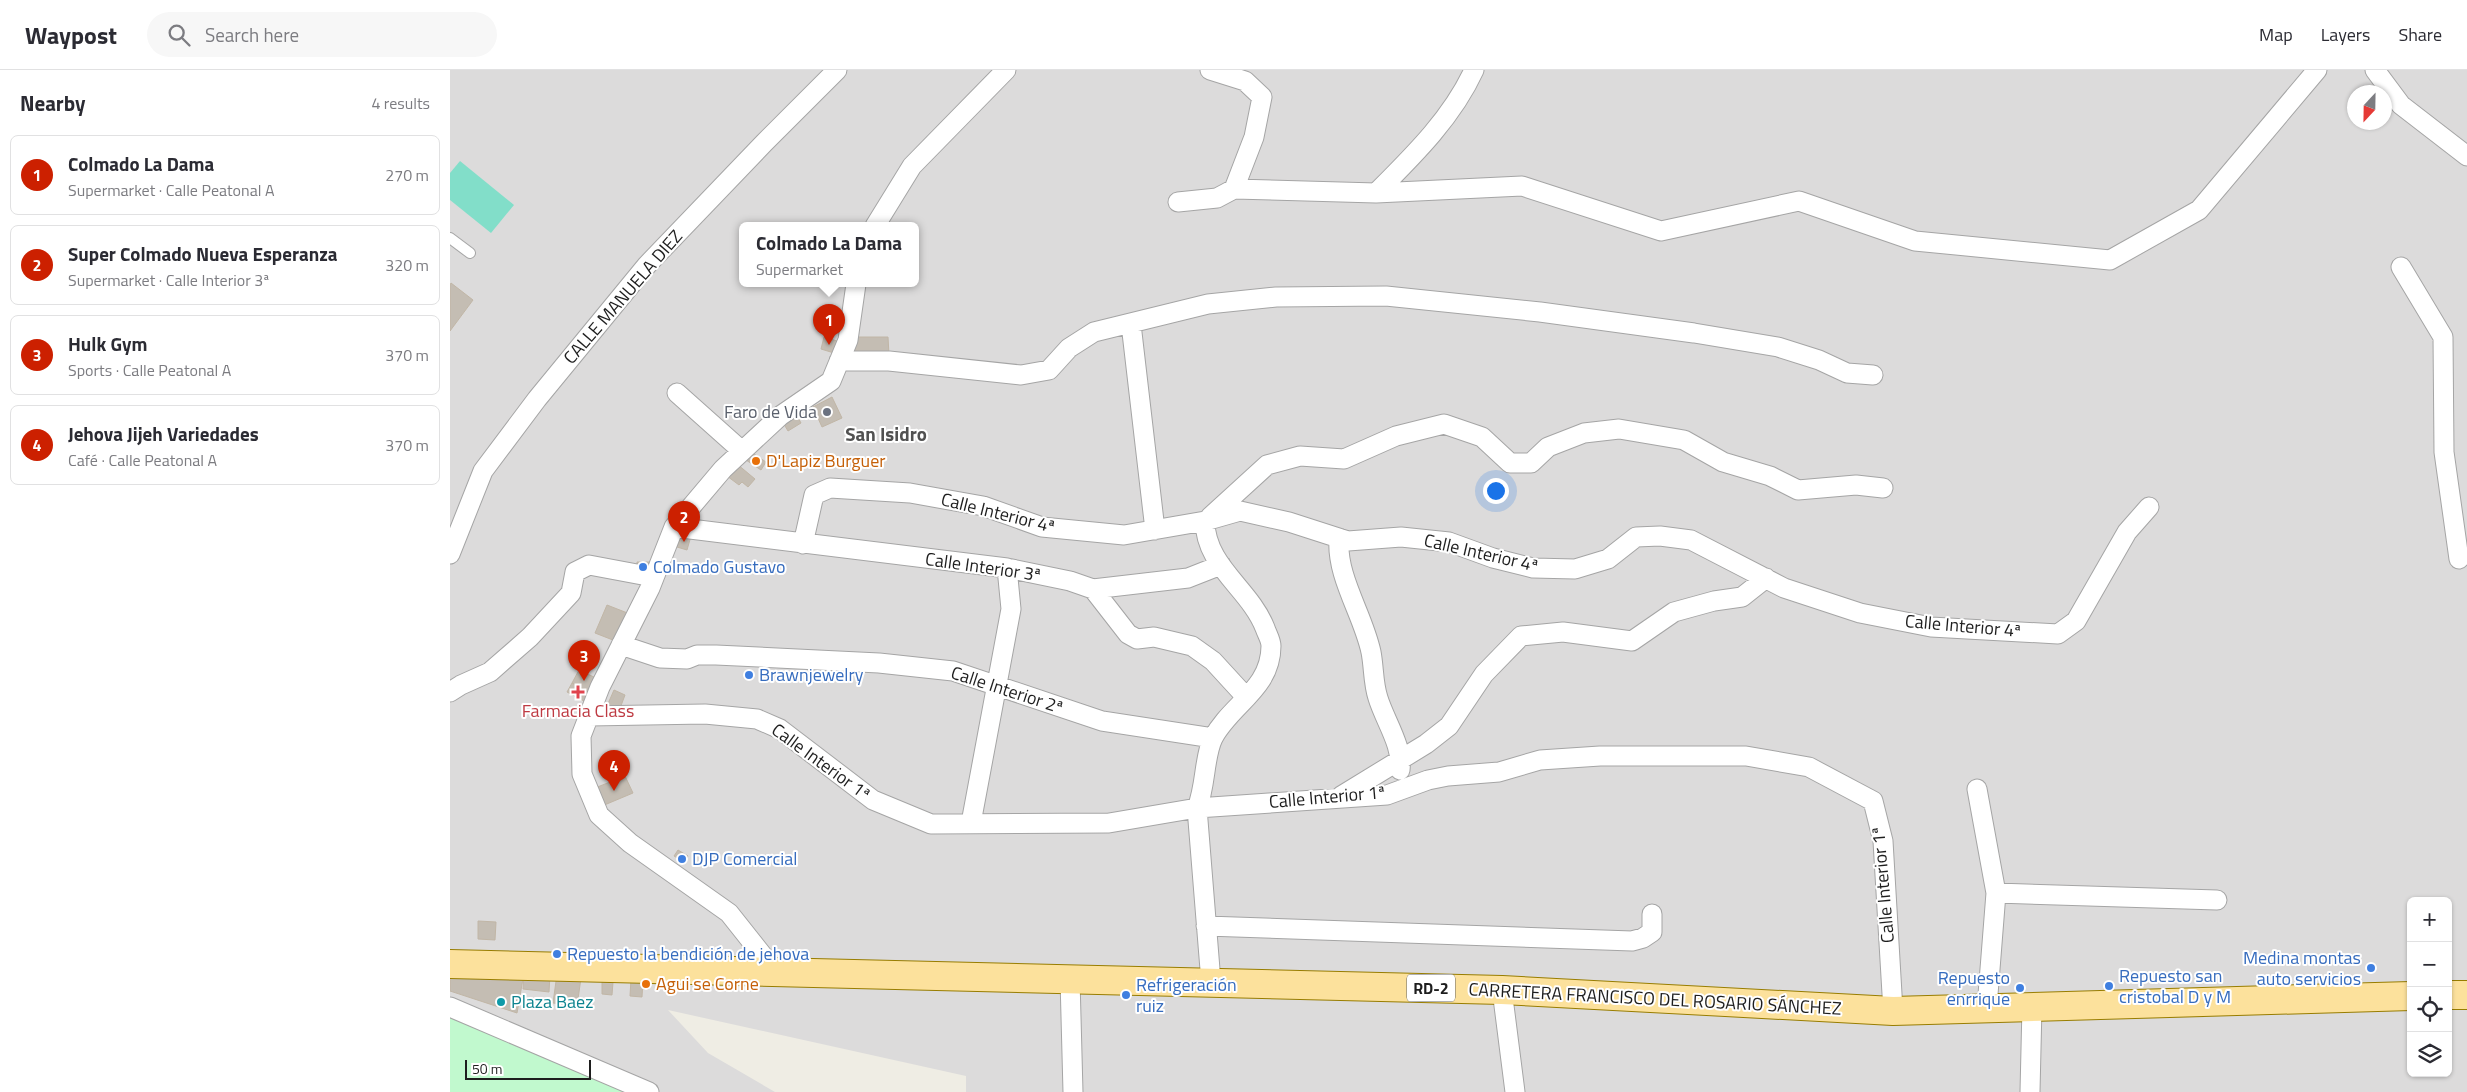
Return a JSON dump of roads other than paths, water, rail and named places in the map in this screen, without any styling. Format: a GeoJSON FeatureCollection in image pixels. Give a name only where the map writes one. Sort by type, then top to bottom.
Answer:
{"type":"FeatureCollection","features":[{"type":"Feature","properties":{"kind":"main road","name":"CARRETERA FRANCISCO DEL ROSARIO SÁNCHEZ"},"geometry":{"type":"LineString","coordinates":[[450,964],[1502,990],[1893,1010],[2407,996]]}},
{"type":"Feature","properties":{"kind":"main road"},"geometry":{"type":"LineString","coordinates":[[2452,995],[2467,995]]}},
{"type":"Feature","properties":{"kind":"street","name":"CALLE MANUELA DIEZ"},"geometry":{"type":"LineString","coordinates":[[450,554],[483,471],[537,399],[647,265],[837,70]]}},
{"type":"Feature","properties":{"kind":"street"},"geometry":{"type":"LineString","coordinates":[[877,222],[912,166],[1006,70]]}},
{"type":"Feature","properties":{"kind":"street"},"geometry":{"type":"LineString","coordinates":[[1210,70],[1245,75],[1262,97],[1254,137],[1234,189]]}},
{"type":"Feature","properties":{"kind":"street"},"geometry":{"type":"LineString","coordinates":[[1376,193],[1422,146],[1443,120],[1466,87],[1474,70]]}},
{"type":"Feature","properties":{"kind":"street"},"geometry":{"type":"LineString","coordinates":[[1178,202],[1217,198],[1234,189],[1376,193],[1522,186],[1660,231],[1799,202],[1915,241],[2110,260],[2199,210],[2318,70]]}},
{"type":"Feature","properties":{"kind":"street"},"geometry":{"type":"LineString","coordinates":[[2375,70],[2401,105],[2467,156]]}},
{"type":"Feature","properties":{"kind":"street"},"geometry":{"type":"LineString","coordinates":[[2401,267],[2443,337],[2444,452],[2464,561]]}},
{"type":"Feature","properties":{"kind":"street"},"geometry":{"type":"LineString","coordinates":[[775,971],[729,914],[630,843],[599,815],[582,774],[581,736],[600,687],[653,577],[674,527],[723,469],[742,451],[780,416],[831,381],[848,340],[856,287]]}},
{"type":"Feature","properties":{"kind":"street"},"geometry":{"type":"LineString","coordinates":[[839,361],[888,361],[1021,375],[1049,370],[1069,348],[1094,332],[1208,304],[1276,297],[1386,296],[1540,312],[1703,335],[1778,348],[1819,360],[1847,373],[1873,375]]}},
{"type":"Feature","properties":{"kind":"street"},"geometry":{"type":"LineString","coordinates":[[1131,324],[1155,530]]}},
{"type":"Feature","properties":{"kind":"street"},"geometry":{"type":"LineString","coordinates":[[677,393],[742,451]]}},
{"type":"Feature","properties":{"kind":"street"},"geometry":{"type":"LineString","coordinates":[[1211,982],[1197,808],[1203,792],[1213,738],[1260,682],[1269,666],[1271,644],[1260,615],[1211,553],[1205,535],[1205,521],[1267,465],[1300,456],[1344,459],[1396,436],[1444,424],[1482,437],[1510,463],[1531,463],[1548,447],[1584,433],[1619,429],[1684,440],[1723,462],[1770,476],[1798,490],[1856,485],[1883,488]]}},
{"type":"Feature","properties":{"kind":"street","name":"Calle Interior 4ª"},"geometry":{"type":"LineString","coordinates":[[804,544],[814,496],[830,488],[910,493],[983,506],[1042,527],[1124,535],[1205,521],[1240,511],[1288,522],[1348,540],[1401,537],[1449,542],[1494,558],[1533,568],[1575,569],[1608,559],[1636,537],[1660,536],[1691,540],[1784,588],[1860,614],[1931,628],[2058,634],[2076,621],[2127,532],[2149,507]]}},
{"type":"Feature","properties":{"kind":"street","name":"Calle Interior 3ª"},"geometry":{"type":"LineString","coordinates":[[674,527],[1007,568],[1070,581],[1093,589]]}},
{"type":"Feature","properties":{"kind":"street"},"geometry":{"type":"LineString","coordinates":[[1339,538],[1338,554],[1359,610],[1371,652],[1377,696],[1402,758],[1399,781],[1387,795]]}},
{"type":"Feature","properties":{"kind":"street"},"geometry":{"type":"LineString","coordinates":[[450,692],[490,672],[530,637],[571,593],[575,572],[589,565],[653,577]]}},
{"type":"Feature","properties":{"kind":"street"},"geometry":{"type":"LineString","coordinates":[[1093,589],[1188,578],[1221,565]]}},
{"type":"Feature","properties":{"kind":"street"},"geometry":{"type":"LineString","coordinates":[[971,824],[1011,609],[1007,568]]}},
{"type":"Feature","properties":{"kind":"street"},"geometry":{"type":"LineString","coordinates":[[1340,796],[1402,758],[1449,726],[1484,674],[1521,636],[1563,632],[1632,641],[1674,612],[1714,601],[1742,597],[1766,578]]}},
{"type":"Feature","properties":{"kind":"street"},"geometry":{"type":"LineString","coordinates":[[1093,589],[1128,634],[1137,639],[1154,637],[1192,646],[1213,661],[1246,697]]}},
{"type":"Feature","properties":{"kind":"street","name":"Calle Interior 2ª"},"geometry":{"type":"LineString","coordinates":[[621,646],[660,658],[716,655],[879,663],[953,671],[1102,721],[1213,738]]}},
{"type":"Feature","properties":{"kind":"street","name":"Calle Interior 1ª"},"geometry":{"type":"LineString","coordinates":[[589,716],[705,714],[757,719],[780,729],[873,800],[931,824],[1109,823],[1197,808],[1340,796],[1387,795],[1428,780],[1499,772],[1540,760],[1583,757],[1746,756],[1809,767],[1873,801],[1883,841],[1893,1010]]}},
{"type":"Feature","properties":{"kind":"street"},"geometry":{"type":"LineString","coordinates":[[1977,789],[1996,893],[1986,1008]]}},
{"type":"Feature","properties":{"kind":"street"},"geometry":{"type":"LineString","coordinates":[[1996,893],[2217,900]]}},
{"type":"Feature","properties":{"kind":"street"},"geometry":{"type":"LineString","coordinates":[[1206,926],[1632,941],[1652,932],[1652,914]]}},
{"type":"Feature","properties":{"kind":"street"},"geometry":{"type":"LineString","coordinates":[[1070,978],[1073,1092]]}},
{"type":"Feature","properties":{"kind":"street"},"geometry":{"type":"LineString","coordinates":[[1502,990],[1515,1092]]}},
{"type":"Feature","properties":{"kind":"street"},"geometry":{"type":"LineString","coordinates":[[2030,1092],[2032,1006]]}},
{"type":"Feature","properties":{"kind":"street"},"geometry":{"type":"LineString","coordinates":[[450,1007],[649,1092]]}},
{"type":"Feature","properties":{"kind":"lane"},"geometry":{"type":"LineString","coordinates":[[450,238],[470,253]]}},
{"type":"Feature","properties":{"kind":"place","name":"Colmado La Dama"},"geometry":{"type":"Point","coordinates":[829,345]}},
{"type":"Feature","properties":{"kind":"place","name":"Faro de Vida"},"geometry":{"type":"Point","coordinates":[827,412]}},
{"type":"Feature","properties":{"kind":"place","name":"D'Lapiz Burguer"},"geometry":{"type":"Point","coordinates":[756,461]}},
{"type":"Feature","properties":{"kind":"place","name":"Super Colmado Nueva Esperanza"},"geometry":{"type":"Point","coordinates":[684,542]}},
{"type":"Feature","properties":{"kind":"place","name":"Colmado Gustavo"},"geometry":{"type":"Point","coordinates":[643,567]}},
{"type":"Feature","properties":{"kind":"place","name":"Brawnjewelry"},"geometry":{"type":"Point","coordinates":[749,675]}},
{"type":"Feature","properties":{"kind":"place","name":"Hulk Gym"},"geometry":{"type":"Point","coordinates":[584,681]}},
{"type":"Feature","properties":{"kind":"place","name":"Farmacia Class"},"geometry":{"type":"Point","coordinates":[578,692]}},
{"type":"Feature","properties":{"kind":"place","name":"Jehova Jijeh Variedades"},"geometry":{"type":"Point","coordinates":[614,791]}},
{"type":"Feature","properties":{"kind":"place","name":"DJP Comercial"},"geometry":{"type":"Point","coordinates":[682,859]}},
{"type":"Feature","properties":{"kind":"place","name":"Repuesto la bendición de jehova"},"geometry":{"type":"Point","coordinates":[557,954]}},
{"type":"Feature","properties":{"kind":"place","name":"Medina montas auto servicios"},"geometry":{"type":"Point","coordinates":[2371,968]}},
{"type":"Feature","properties":{"kind":"place","name":"Agui se Corne"},"geometry":{"type":"Point","coordinates":[646,984]}},
{"type":"Feature","properties":{"kind":"place","name":"Repuesto san cristobal D y M"},"geometry":{"type":"Point","coordinates":[2109,986]}},
{"type":"Feature","properties":{"kind":"place","name":"Repuesto enrrique"},"geometry":{"type":"Point","coordinates":[2020,988]}},
{"type":"Feature","properties":{"kind":"place","name":"Refrigeración ruiz"},"geometry":{"type":"Point","coordinates":[1126,995]}},
{"type":"Feature","properties":{"kind":"place","name":"Plaza Baez"},"geometry":{"type":"Point","coordinates":[501,1002]}},
{"type":"Feature","properties":{"kind":"district","name":"San Isidro"},"geometry":{"type":"Point","coordinates":[886,434]}}]}
